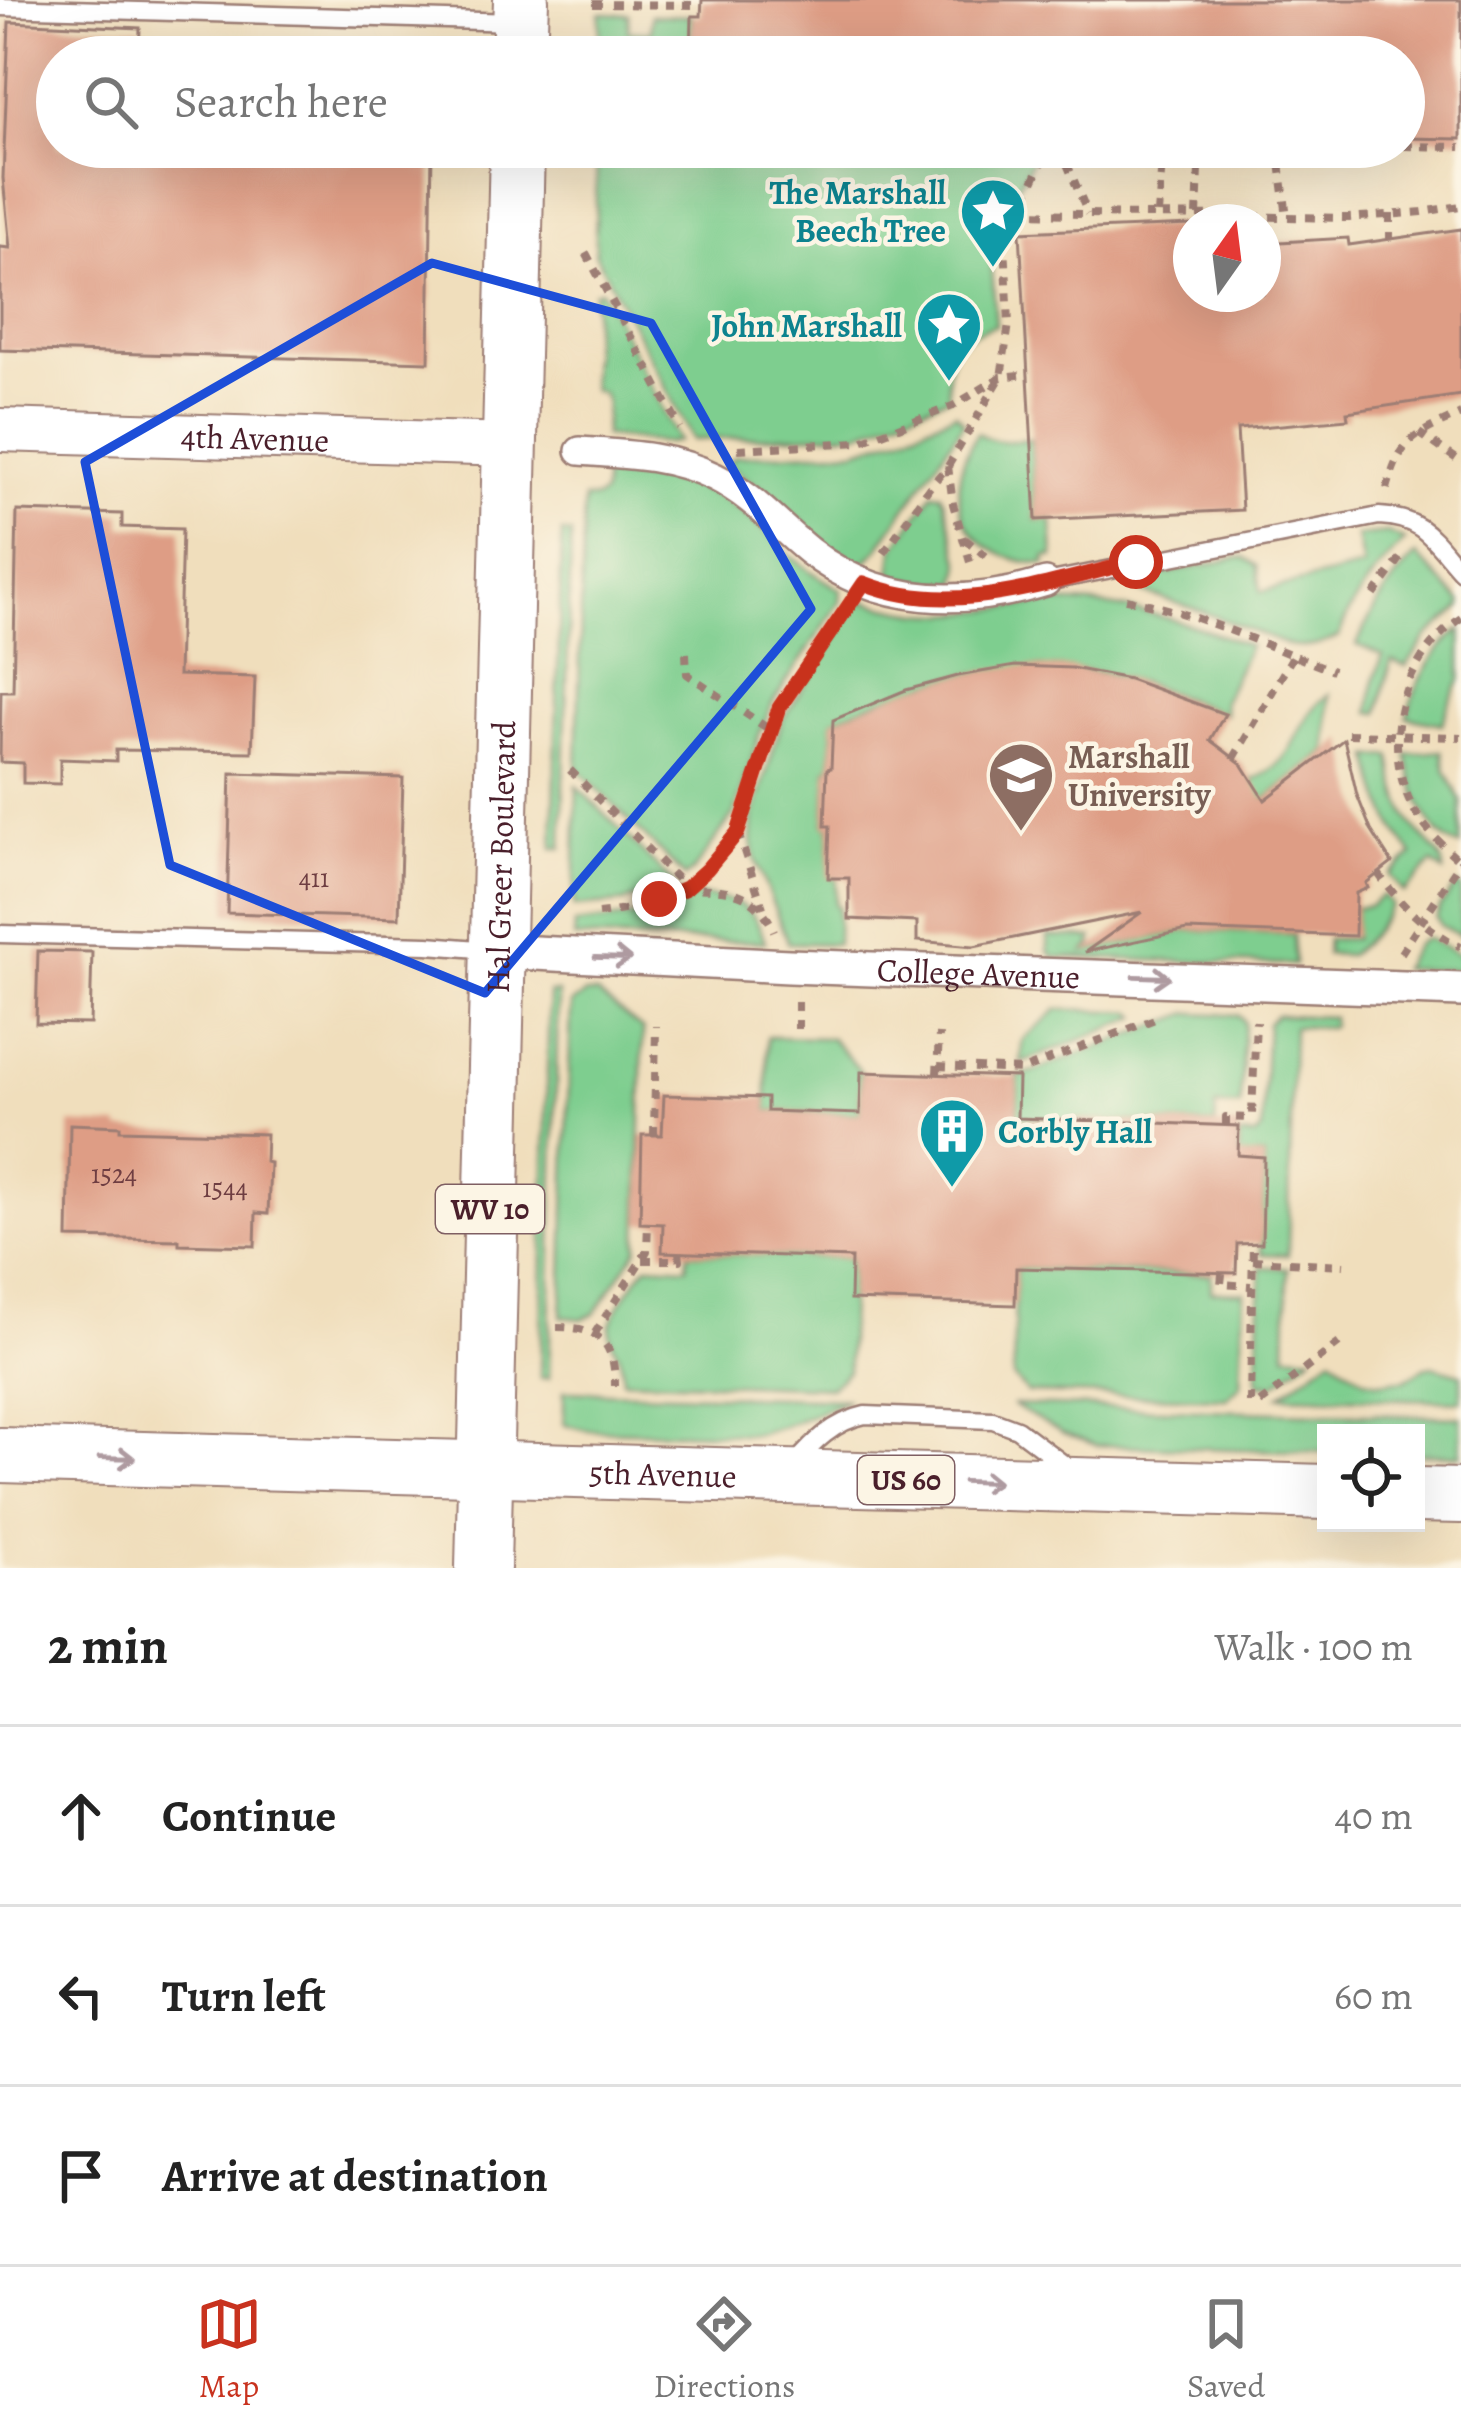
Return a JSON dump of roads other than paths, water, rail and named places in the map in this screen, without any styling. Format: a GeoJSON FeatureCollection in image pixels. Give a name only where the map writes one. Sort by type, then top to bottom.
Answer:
{"type":"FeatureCollection","features":[{"type":"Feature","properties":{"kind":"main road","name":"Hal Greer Boulevard"},"geometry":{"type":"LineString","coordinates":[[483,1568],[517,168]]}},
{"type":"Feature","properties":{"kind":"main road","name":"5th Avenue"},"geometry":{"type":"LineString","coordinates":[[0,1455],[1317,1492]]}},
{"type":"Feature","properties":{"kind":"main road"},"geometry":{"type":"LineString","coordinates":[[1425,1495],[1461,1496]]}},
{"type":"Feature","properties":{"kind":"street","name":"4th Avenue"},"geometry":{"type":"LineString","coordinates":[[0,430],[511,445]]}},
{"type":"Feature","properties":{"kind":"street"},"geometry":{"type":"LineString","coordinates":[[580,452],[690,458],[745,494],[815,555],[864,583],[912,597],[968,599],[1046,582]]}},
{"type":"Feature","properties":{"kind":"street","name":"College Avenue"},"geometry":{"type":"LineString","coordinates":[[496,951],[1461,990]]}},
{"type":"Feature","properties":{"kind":"lane"},"geometry":{"type":"LineString","coordinates":[[0,7],[91,4],[520,26]]}},
{"type":"Feature","properties":{"kind":"lane"},"geometry":{"type":"LineString","coordinates":[[1046,582],[1379,516],[1413,521],[1461,571]]}},
{"type":"Feature","properties":{"kind":"lane"},"geometry":{"type":"LineString","coordinates":[[0,934],[428,945],[496,951]]}},
{"type":"Feature","properties":{"kind":"place","name":"The Marshall Beech Tree"},"geometry":{"type":"Point","coordinates":[993,270]}},
{"type":"Feature","properties":{"kind":"place","name":"John Marshall"},"geometry":{"type":"Point","coordinates":[949,384]}},
{"type":"Feature","properties":{"kind":"place","name":"Marshall University"},"geometry":{"type":"Point","coordinates":[1021,834]}},
{"type":"Feature","properties":{"kind":"place","name":"Corbly Hall"},"geometry":{"type":"Point","coordinates":[952,1190]}}]}
